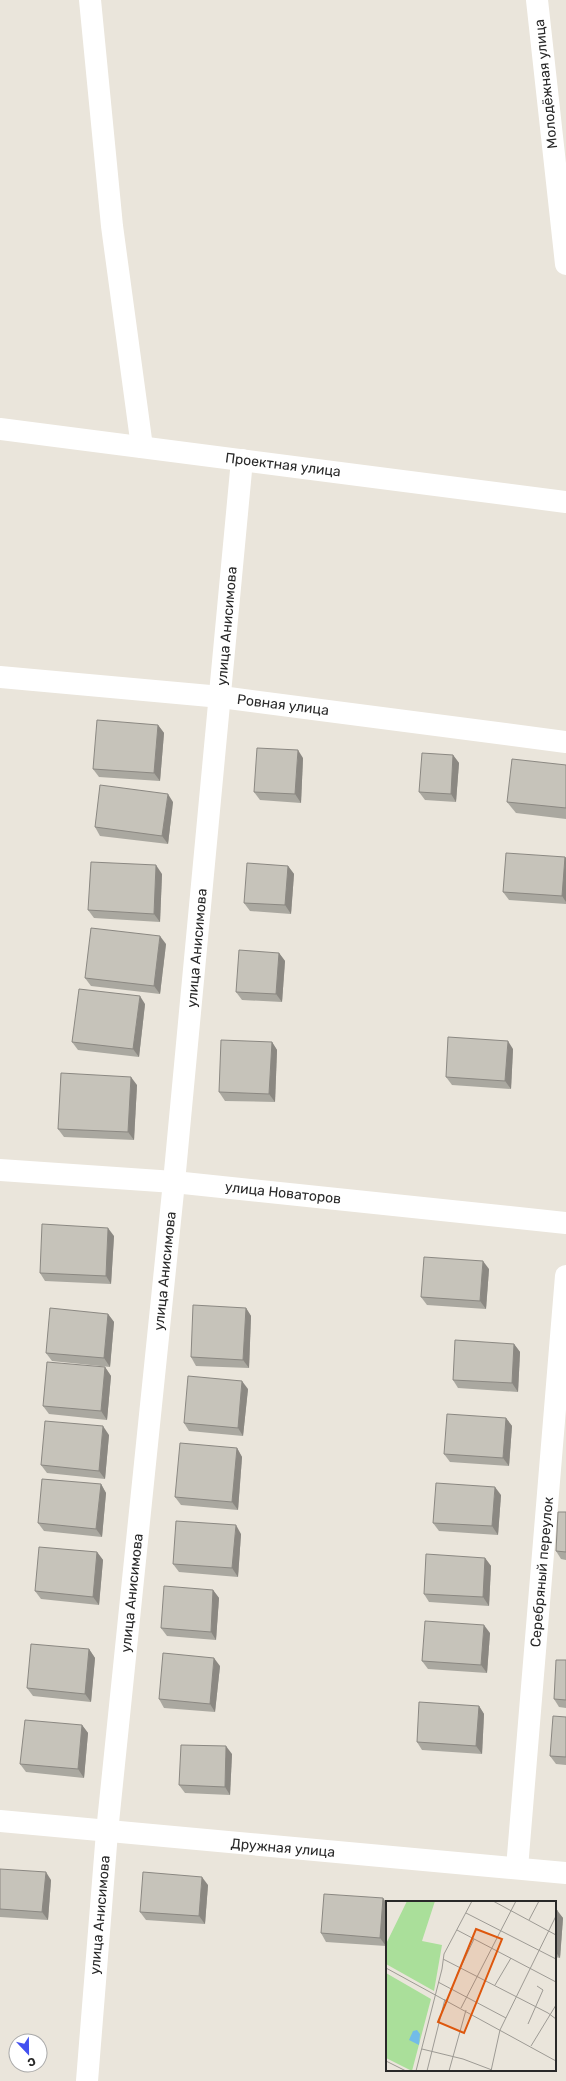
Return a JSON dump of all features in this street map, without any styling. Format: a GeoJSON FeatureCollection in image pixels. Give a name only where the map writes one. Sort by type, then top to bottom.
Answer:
{"type":"FeatureCollection","features":[{"type":"Feature","properties":{"kind":"street"},"geometry":{"type":"LineString","coordinates":[[90,0],[112,226],[142,447]]}},
{"type":"Feature","properties":{"kind":"street","name":"Молодёжная улица"},"geometry":{"type":"LineString","coordinates":[[537,0],[566,264]]}},
{"type":"Feature","properties":{"kind":"street","name":"Проектная улица"},"geometry":{"type":"LineString","coordinates":[[0,429],[566,502]]}},
{"type":"Feature","properties":{"kind":"street","name":"улица Анисимова"},"geometry":{"type":"LineString","coordinates":[[86,2081],[107,1832],[174,1182],[242,460]]}},
{"type":"Feature","properties":{"kind":"street","name":"Ровная улица"},"geometry":{"type":"LineString","coordinates":[[0,677],[220,697],[566,742]]}},
{"type":"Feature","properties":{"kind":"street","name":"улица Новаторов"},"geometry":{"type":"LineString","coordinates":[[0,1170],[174,1182],[566,1223]]}},
{"type":"Feature","properties":{"kind":"street","name":"Серебряный переулок"},"geometry":{"type":"LineString","coordinates":[[517,1868],[566,1276]]}},
{"type":"Feature","properties":{"kind":"street","name":"Дружная улица"},"geometry":{"type":"LineString","coordinates":[[0,1821],[566,1873]]}},
{"type":"Feature","properties":{"kind":"building"},"geometry":{"type":"Polygon","coordinates":[[[97,720],[158,725],[154,773],[93,769],[97,720]]]}},
{"type":"Feature","properties":{"kind":"building"},"geometry":{"type":"Polygon","coordinates":[[[257,748],[298,750],[295,794],[254,792],[257,748]]]}},
{"type":"Feature","properties":{"kind":"building"},"geometry":{"type":"Polygon","coordinates":[[[422,753],[453,755],[451,794],[419,792],[422,753]]]}},
{"type":"Feature","properties":{"kind":"building"},"geometry":{"type":"Polygon","coordinates":[[[512,759],[566,765],[566,808],[507,802],[512,759]]]}},
{"type":"Feature","properties":{"kind":"building"},"geometry":{"type":"Polygon","coordinates":[[[100,785],[168,794],[162,836],[95,827],[100,785]]]}},
{"type":"Feature","properties":{"kind":"building"},"geometry":{"type":"Polygon","coordinates":[[[506,853],[565,857],[562,896],[503,892],[506,853]]]}},
{"type":"Feature","properties":{"kind":"building"},"geometry":{"type":"Polygon","coordinates":[[[91,862],[156,865],[154,914],[88,910],[91,862]]]}},
{"type":"Feature","properties":{"kind":"building"},"geometry":{"type":"Polygon","coordinates":[[[247,863],[288,866],[285,905],[244,903],[247,863]]]}},
{"type":"Feature","properties":{"kind":"building"},"geometry":{"type":"Polygon","coordinates":[[[91,928],[160,936],[154,986],[85,978],[91,928]]]}},
{"type":"Feature","properties":{"kind":"building"},"geometry":{"type":"Polygon","coordinates":[[[239,950],[279,953],[276,994],[236,992],[239,950]]]}},
{"type":"Feature","properties":{"kind":"building"},"geometry":{"type":"Polygon","coordinates":[[[79,989],[140,996],[133,1049],[72,1042],[79,989]]]}},
{"type":"Feature","properties":{"kind":"building"},"geometry":{"type":"Polygon","coordinates":[[[448,1037],[508,1041],[505,1081],[446,1077],[448,1037]]]}},
{"type":"Feature","properties":{"kind":"building"},"geometry":{"type":"Polygon","coordinates":[[[221,1040],[272,1042],[269,1094],[219,1092],[221,1040]]]}},
{"type":"Feature","properties":{"kind":"building"},"geometry":{"type":"Polygon","coordinates":[[[61,1073],[131,1077],[128,1132],[58,1129],[61,1073]]]}},
{"type":"Feature","properties":{"kind":"building"},"geometry":{"type":"Polygon","coordinates":[[[42,1224],[108,1228],[106,1276],[40,1273],[42,1224]]]}},
{"type":"Feature","properties":{"kind":"building"},"geometry":{"type":"Polygon","coordinates":[[[424,1257],[483,1261],[480,1301],[421,1297],[424,1257]]]}},
{"type":"Feature","properties":{"kind":"building"},"geometry":{"type":"Polygon","coordinates":[[[193,1305],[246,1308],[243,1360],[191,1357],[193,1305]]]}},
{"type":"Feature","properties":{"kind":"building"},"geometry":{"type":"Polygon","coordinates":[[[50,1308],[108,1314],[104,1358],[46,1353],[50,1308]]]}},
{"type":"Feature","properties":{"kind":"building"},"geometry":{"type":"Polygon","coordinates":[[[455,1340],[514,1344],[512,1383],[453,1380],[455,1340]]]}},
{"type":"Feature","properties":{"kind":"building"},"geometry":{"type":"Polygon","coordinates":[[[47,1362],[105,1367],[101,1411],[43,1406],[47,1362]]]}},
{"type":"Feature","properties":{"kind":"building"},"geometry":{"type":"Polygon","coordinates":[[[188,1376],[242,1381],[238,1428],[184,1423],[188,1376]]]}},
{"type":"Feature","properties":{"kind":"building"},"geometry":{"type":"Polygon","coordinates":[[[447,1414],[506,1418],[503,1458],[444,1454],[447,1414]]]}},
{"type":"Feature","properties":{"kind":"building"},"geometry":{"type":"Polygon","coordinates":[[[45,1421],[103,1426],[99,1471],[41,1465],[45,1421]]]}},
{"type":"Feature","properties":{"kind":"building"},"geometry":{"type":"Polygon","coordinates":[[[180,1443],[237,1448],[232,1502],[175,1497],[180,1443]]]}},
{"type":"Feature","properties":{"kind":"building"},"geometry":{"type":"Polygon","coordinates":[[[42,1479],[101,1484],[96,1529],[38,1523],[42,1479]]]}},
{"type":"Feature","properties":{"kind":"building"},"geometry":{"type":"Polygon","coordinates":[[[436,1483],[495,1487],[492,1526],[433,1523],[436,1483]]]}},
{"type":"Feature","properties":{"kind":"building"},"geometry":{"type":"Polygon","coordinates":[[[558,1512],[566,1512],[566,1552],[556,1551],[558,1512]]]}},
{"type":"Feature","properties":{"kind":"building"},"geometry":{"type":"Polygon","coordinates":[[[176,1521],[236,1525],[232,1568],[173,1564],[176,1521]]]}},
{"type":"Feature","properties":{"kind":"building"},"geometry":{"type":"Polygon","coordinates":[[[39,1547],[97,1552],[93,1597],[35,1591],[39,1547]]]}},
{"type":"Feature","properties":{"kind":"building"},"geometry":{"type":"Polygon","coordinates":[[[426,1554],[485,1558],[483,1597],[424,1594],[426,1554]]]}},
{"type":"Feature","properties":{"kind":"building"},"geometry":{"type":"Polygon","coordinates":[[[164,1586],[213,1590],[211,1632],[161,1628],[164,1586]]]}},
{"type":"Feature","properties":{"kind":"building"},"geometry":{"type":"Polygon","coordinates":[[[425,1621],[484,1625],[481,1665],[422,1661],[425,1621]]]}},
{"type":"Feature","properties":{"kind":"building"},"geometry":{"type":"Polygon","coordinates":[[[31,1644],[89,1649],[85,1694],[27,1688],[31,1644]]]}},
{"type":"Feature","properties":{"kind":"building"},"geometry":{"type":"Polygon","coordinates":[[[163,1653],[214,1658],[210,1704],[159,1699],[163,1653]]]}},
{"type":"Feature","properties":{"kind":"building"},"geometry":{"type":"Polygon","coordinates":[[[556,1660],[566,1660],[566,1700],[554,1699],[556,1660]]]}},
{"type":"Feature","properties":{"kind":"building"},"geometry":{"type":"Polygon","coordinates":[[[419,1702],[479,1706],[476,1746],[417,1742],[419,1702]]]}},
{"type":"Feature","properties":{"kind":"building"},"geometry":{"type":"Polygon","coordinates":[[[553,1716],[566,1717],[566,1757],[550,1756],[553,1716]]]}},
{"type":"Feature","properties":{"kind":"building"},"geometry":{"type":"Polygon","coordinates":[[[25,1720],[82,1725],[78,1769],[20,1764],[25,1720]]]}},
{"type":"Feature","properties":{"kind":"building"},"geometry":{"type":"Polygon","coordinates":[[[181,1745],[226,1746],[225,1787],[179,1785],[181,1745]]]}},
{"type":"Feature","properties":{"kind":"building"},"geometry":{"type":"Polygon","coordinates":[[[0,1869],[46,1872],[42,1912],[0,1909],[0,1869]]]}},
{"type":"Feature","properties":{"kind":"building"},"geometry":{"type":"Polygon","coordinates":[[[143,1872],[202,1877],[199,1916],[140,1912],[143,1872]]]}},
{"type":"Feature","properties":{"kind":"building"},"geometry":{"type":"Polygon","coordinates":[[[324,1894],[383,1898],[380,1938],[321,1933],[324,1894]]]}}]}
